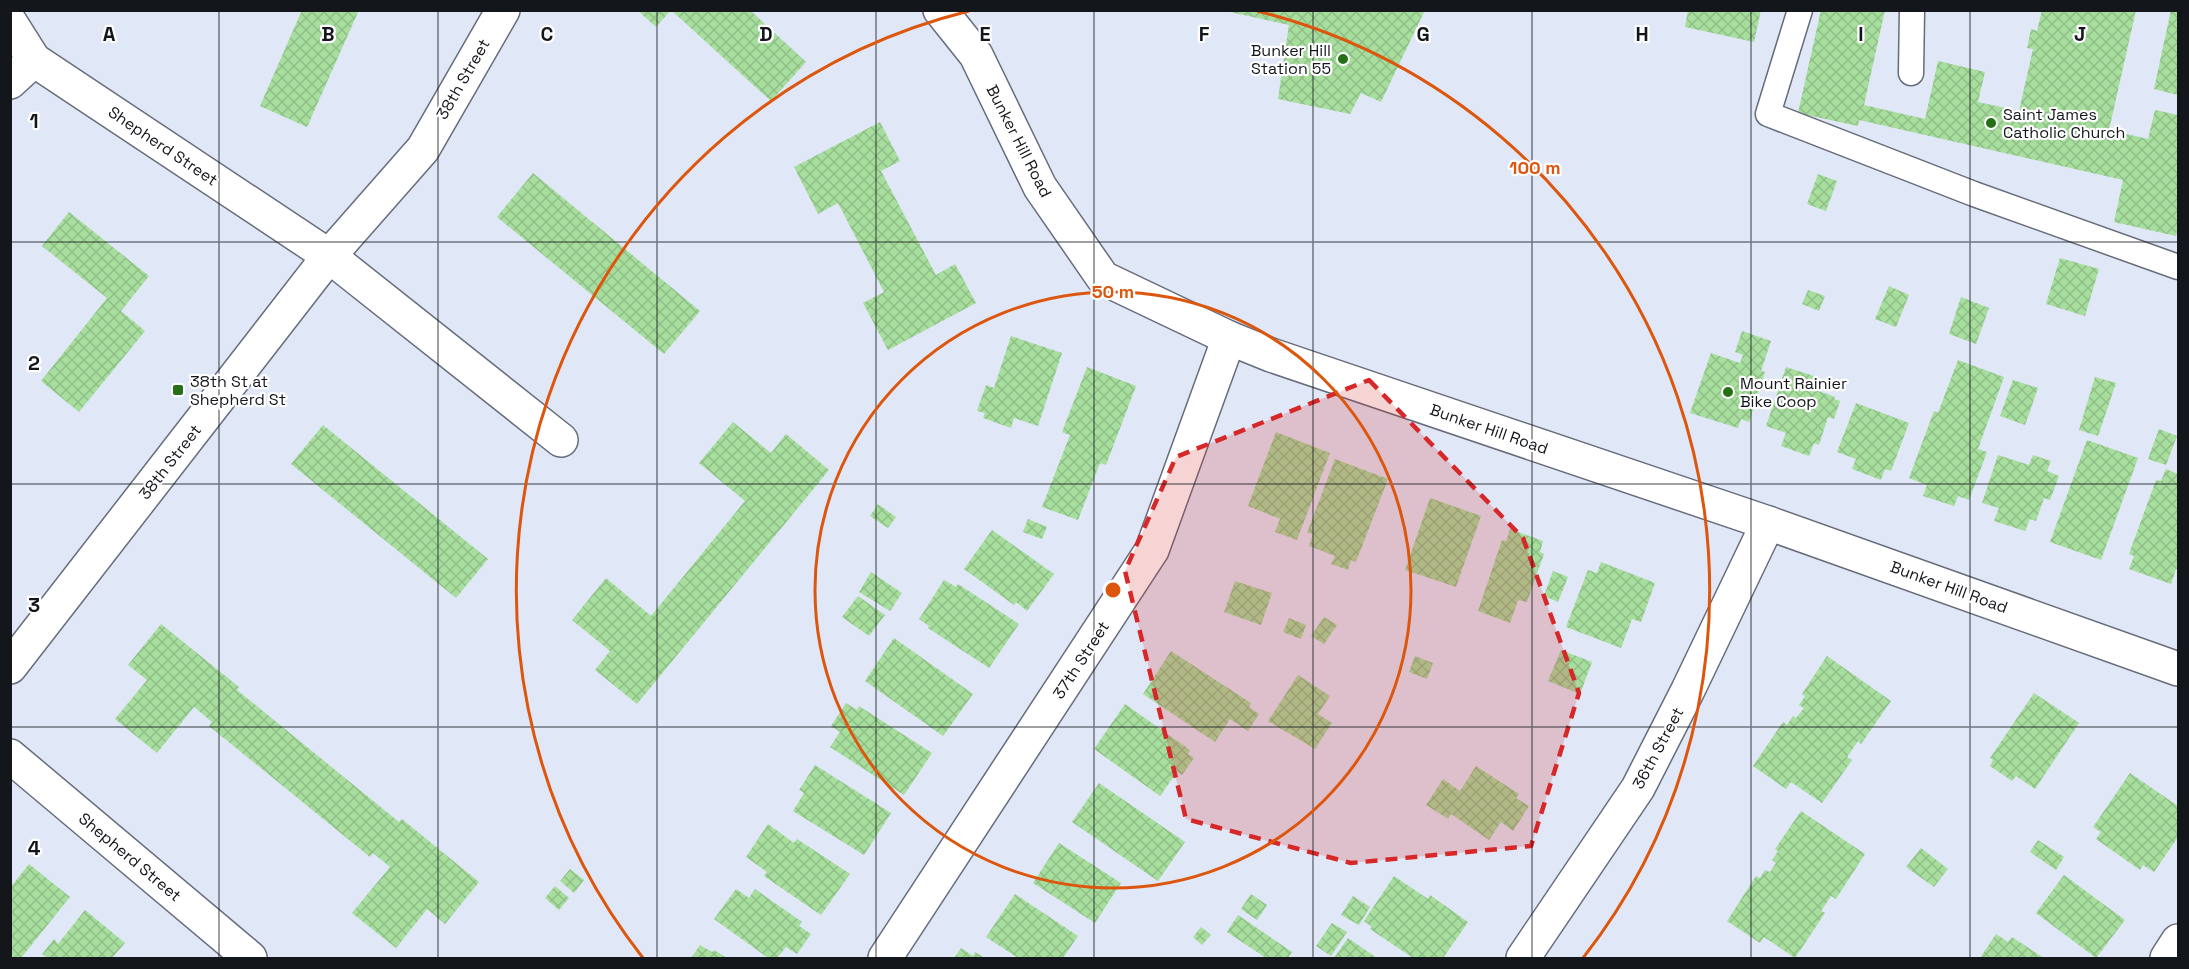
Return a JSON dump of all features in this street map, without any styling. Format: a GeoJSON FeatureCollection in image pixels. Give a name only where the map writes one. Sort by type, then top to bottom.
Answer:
{"type":"FeatureCollection","features":[{"type":"Feature","properties":{"kind":"street","name":"38th Street"},"geometry":{"type":"LineString","coordinates":[[10,667],[329,256],[423,148],[502,10]]}},
{"type":"Feature","properties":{"kind":"street","name":"Bunker Hill Road"},"geometry":{"type":"LineString","coordinates":[[940,10],[976,55],[1040,187],[1103,278],[1229,338],[1298,365],[1768,523],[2178,669]]}},
{"type":"Feature","properties":{"kind":"street","name":"Shepherd Street"},"geometry":{"type":"LineString","coordinates":[[10,22],[34,60],[329,256]]}},
{"type":"Feature","properties":{"kind":"street"},"geometry":{"type":"LineString","coordinates":[[10,82],[34,60]]}},
{"type":"Feature","properties":{"kind":"street"},"geometry":{"type":"LineString","coordinates":[[329,256],[561,440]]}},
{"type":"Feature","properties":{"kind":"street","name":"37th Street"},"geometry":{"type":"LineString","coordinates":[[885,958],[1152,550],[1229,338]]}},
{"type":"Feature","properties":{"kind":"street","name":"36th Street"},"geometry":{"type":"LineString","coordinates":[[1523,958],[1638,788],[1768,523]]}},
{"type":"Feature","properties":{"kind":"street","name":"Shepherd Street"},"geometry":{"type":"LineString","coordinates":[[10,756],[250,958]]}},
{"type":"Feature","properties":{"kind":"street"},"geometry":{"type":"LineString","coordinates":[[2167,958],[2178,941]]}},
{"type":"Feature","properties":{"kind":"lane"},"geometry":{"type":"LineString","coordinates":[[1800,10],[1768,114],[1974,194],[2178,267]]}},
{"type":"Feature","properties":{"kind":"lane"},"geometry":{"type":"LineString","coordinates":[[1911,74],[1912,10]]}},
{"type":"Feature","properties":{"kind":"highlighted area"},"geometry":{"type":"Polygon","coordinates":[[[1369,380],[1523,538],[1579,693],[1531,846],[1351,863],[1186,819],[1125,571],[1176,457],[1369,380]]]}},
{"type":"Feature","properties":{"kind":"building"},"geometry":{"type":"Polygon","coordinates":[[[302,10],[359,10],[307,127],[260,106],[302,10]]]}},
{"type":"Feature","properties":{"kind":"building"},"geometry":{"type":"Polygon","coordinates":[[[637,10],[671,10],[656,27],[637,10]]]}},
{"type":"Feature","properties":{"kind":"building"},"geometry":{"type":"Polygon","coordinates":[[[671,10],[750,10],[806,62],[771,101],[671,10]]]}},
{"type":"Feature","properties":{"kind":"building","name":"Bunker Hill Station 55"},"geometry":{"type":"Polygon","coordinates":[[[1221,10],[1425,10],[1381,102],[1361,93],[1350,114],[1278,99],[1289,25],[1221,10]]]}},
{"type":"Feature","properties":{"kind":"building"},"geometry":{"type":"Polygon","coordinates":[[[1688,10],[1761,10],[1754,42],[1685,27],[1688,10]]]}},
{"type":"Feature","properties":{"kind":"building","name":"Saint James Catholic Church"},"geometry":{"type":"Polygon","coordinates":[[[1821,10],[1885,10],[1864,105],[1925,119],[1938,61],[1985,72],[1978,102],[2019,111],[2033,49],[2027,48],[2031,29],[2037,31],[2042,10],[2136,10],[2109,130],[2148,139],[2155,110],[2178,115],[2178,226],[2176,236],[2114,222],[2123,180],[1859,120],[1858,126],[1798,113],[1821,10]]]}},
{"type":"Feature","properties":{"kind":"building"},"geometry":{"type":"Polygon","coordinates":[[[2171,10],[2178,10],[2178,95],[2154,89],[2171,10]]]}},
{"type":"Feature","properties":{"kind":"building"},"geometry":{"type":"Polygon","coordinates":[[[880,122],[900,161],[881,171],[936,275],[955,264],[976,303],[888,350],[863,303],[884,292],[838,203],[818,214],[794,167],[880,122]]]}},
{"type":"Feature","properties":{"kind":"building"},"geometry":{"type":"Polygon","coordinates":[[[533,173],[700,311],[664,354],[497,217],[533,173]]]}},
{"type":"Feature","properties":{"kind":"building"},"geometry":{"type":"Polygon","coordinates":[[[1818,174],[1837,181],[1826,211],[1807,204],[1818,174]]]}},
{"type":"Feature","properties":{"kind":"building"},"geometry":{"type":"Polygon","coordinates":[[[69,212],[149,276],[121,311],[145,331],[79,412],[41,381],[107,298],[42,246],[69,212]]]}},
{"type":"Feature","properties":{"kind":"building"},"geometry":{"type":"Polygon","coordinates":[[[2060,258],[2099,269],[2085,316],[2046,304],[2060,258]]]}},
{"type":"Feature","properties":{"kind":"building"},"geometry":{"type":"Polygon","coordinates":[[[1889,286],[1909,295],[1896,327],[1875,319],[1889,286]]]}},
{"type":"Feature","properties":{"kind":"building"},"geometry":{"type":"Polygon","coordinates":[[[1808,290],[1825,296],[1819,311],[1802,304],[1808,290]]]}},
{"type":"Feature","properties":{"kind":"building"},"geometry":{"type":"Polygon","coordinates":[[[1961,297],[1989,308],[1976,344],[1949,334],[1961,297]]]}},
{"type":"Feature","properties":{"kind":"building","name":"Mount Rainier Bike Coop"},"geometry":{"type":"Polygon","coordinates":[[[1742,331],[1771,341],[1761,371],[1765,372],[1749,422],[1741,419],[1738,428],[1690,413],[1711,353],[1740,363],[1743,355],[1735,352],[1742,331]]]}},
{"type":"Feature","properties":{"kind":"building"},"geometry":{"type":"Polygon","coordinates":[[[1011,336],[1062,353],[1038,426],[1014,418],[1011,428],[983,418],[985,413],[977,411],[986,385],[994,388],[1011,336]]]}},
{"type":"Feature","properties":{"kind":"building"},"geometry":{"type":"Polygon","coordinates":[[[1958,360],[2004,377],[1978,449],[1987,452],[1969,500],[1958,496],[1954,506],[1923,496],[1927,485],[1909,478],[1934,411],[1938,413],[1958,360]]]}},
{"type":"Feature","properties":{"kind":"building"},"geometry":{"type":"Polygon","coordinates":[[[1087,367],[1136,386],[1106,465],[1100,463],[1078,520],[1042,507],[1070,435],[1062,432],[1087,367]]]}},
{"type":"Feature","properties":{"kind":"building"},"geometry":{"type":"Polygon","coordinates":[[[1786,367],[1817,377],[1813,389],[1840,401],[1834,419],[1828,417],[1819,445],[1814,443],[1809,456],[1781,446],[1786,433],[1766,426],[1786,367]]]}},
{"type":"Feature","properties":{"kind":"building"},"geometry":{"type":"Polygon","coordinates":[[[2095,377],[2116,383],[2098,436],[2079,430],[2095,377]]]}},
{"type":"Feature","properties":{"kind":"building"},"geometry":{"type":"Polygon","coordinates":[[[2013,380],[2038,388],[2025,425],[2000,416],[2013,380]]]}},
{"type":"Feature","properties":{"kind":"building"},"geometry":{"type":"Polygon","coordinates":[[[1856,403],[1909,423],[1891,471],[1885,469],[1881,480],[1852,469],[1856,459],[1837,452],[1856,403]]]}},
{"type":"Feature","properties":{"kind":"building"},"geometry":{"type":"Polygon","coordinates":[[[733,422],[771,453],[786,434],[829,470],[637,704],[595,670],[610,651],[572,620],[606,578],[651,616],[745,501],[699,463],[733,422]]]}},
{"type":"Feature","properties":{"kind":"building"},"geometry":{"type":"Polygon","coordinates":[[[323,425],[488,559],[456,598],[291,464],[323,425]]]}},
{"type":"Feature","properties":{"kind":"building"},"geometry":{"type":"Polygon","coordinates":[[[2159,429],[2177,436],[2166,465],[2148,459],[2159,429]]]}},
{"type":"Feature","properties":{"kind":"building"},"geometry":{"type":"Polygon","coordinates":[[[1276,432],[1330,453],[1297,540],[1275,532],[1280,519],[1248,506],[1276,432]]]}},
{"type":"Feature","properties":{"kind":"building"},"geometry":{"type":"Polygon","coordinates":[[[2087,440],[2138,458],[2101,560],[2050,542],[2087,440]]]}},
{"type":"Feature","properties":{"kind":"building"},"geometry":{"type":"Polygon","coordinates":[[[1998,455],[2029,465],[2033,455],[2051,461],[2047,471],[2059,476],[2050,500],[2044,498],[2036,521],[2030,519],[2025,531],[1994,521],[1999,508],[1982,503],[1998,455]]]}},
{"type":"Feature","properties":{"kind":"building"},"geometry":{"type":"Polygon","coordinates":[[[1335,459],[1388,479],[1356,562],[1351,560],[1348,570],[1331,564],[1335,556],[1309,546],[1313,534],[1307,533],[1335,459]]]}},
{"type":"Feature","properties":{"kind":"building"},"geometry":{"type":"Polygon","coordinates":[[[2166,469],[2178,474],[2178,570],[2176,569],[2171,584],[2129,569],[2134,556],[2129,554],[2156,480],[2161,481],[2166,469]]]}},
{"type":"Feature","properties":{"kind":"building"},"geometry":{"type":"Polygon","coordinates":[[[1430,498],[1481,516],[1456,587],[1405,570],[1430,498]]]}},
{"type":"Feature","properties":{"kind":"building"},"geometry":{"type":"Polygon","coordinates":[[[878,504],[896,517],[888,528],[870,516],[878,504]]]}},
{"type":"Feature","properties":{"kind":"building"},"geometry":{"type":"Polygon","coordinates":[[[1028,519],[1047,527],[1042,539],[1023,532],[1028,519]]]}},
{"type":"Feature","properties":{"kind":"building"},"geometry":{"type":"Polygon","coordinates":[[[1510,529],[1543,541],[1540,552],[1544,554],[1527,602],[1518,600],[1510,623],[1478,611],[1502,540],[1506,541],[1510,529]]]}},
{"type":"Feature","properties":{"kind":"building"},"geometry":{"type":"Polygon","coordinates":[[[992,530],[1054,574],[1027,611],[1016,602],[1014,605],[964,569],[992,530]]]}},
{"type":"Feature","properties":{"kind":"building"},"geometry":{"type":"Polygon","coordinates":[[[1601,562],[1655,583],[1641,622],[1632,619],[1621,648],[1566,627],[1588,570],[1597,573],[1601,562]]]}},
{"type":"Feature","properties":{"kind":"building"},"geometry":{"type":"Polygon","coordinates":[[[1553,571],[1568,577],[1558,602],[1544,596],[1553,571]]]}},
{"type":"Feature","properties":{"kind":"building"},"geometry":{"type":"Polygon","coordinates":[[[871,572],[902,593],[890,611],[859,592],[871,572]]]}},
{"type":"Feature","properties":{"kind":"building"},"geometry":{"type":"Polygon","coordinates":[[[944,580],[956,587],[958,584],[1019,624],[989,668],[928,628],[929,626],[919,619],[944,580]]]}},
{"type":"Feature","properties":{"kind":"building"},"geometry":{"type":"Polygon","coordinates":[[[1235,581],[1272,593],[1261,625],[1224,612],[1235,581]]]}},
{"type":"Feature","properties":{"kind":"building"},"geometry":{"type":"Polygon","coordinates":[[[858,596],[885,615],[869,636],[842,617],[858,596]]]}},
{"type":"Feature","properties":{"kind":"building"},"geometry":{"type":"Polygon","coordinates":[[[1324,617],[1337,625],[1324,644],[1311,636],[1324,617]]]}},
{"type":"Feature","properties":{"kind":"building"},"geometry":{"type":"Polygon","coordinates":[[[1289,618],[1306,625],[1301,639],[1283,632],[1289,618]]]}},
{"type":"Feature","properties":{"kind":"building"},"geometry":{"type":"Polygon","coordinates":[[[161,624],[239,687],[237,690],[399,822],[402,819],[479,882],[445,924],[427,909],[396,948],[352,913],[390,867],[373,853],[370,857],[209,726],[212,722],[194,707],[157,753],[115,719],[147,680],[128,665],[161,624]]]}},
{"type":"Feature","properties":{"kind":"building"},"geometry":{"type":"Polygon","coordinates":[[[894,638],[973,694],[943,736],[865,681],[894,638]]]}},
{"type":"Feature","properties":{"kind":"building"},"geometry":{"type":"Polygon","coordinates":[[[1561,650],[1592,662],[1580,694],[1548,681],[1561,650]]]}},
{"type":"Feature","properties":{"kind":"building"},"geometry":{"type":"Polygon","coordinates":[[[1171,651],[1251,703],[1249,707],[1259,714],[1248,731],[1230,719],[1215,742],[1143,694],[1171,651]]]}},
{"type":"Feature","properties":{"kind":"building"},"geometry":{"type":"Polygon","coordinates":[[[1415,656],[1433,663],[1427,679],[1409,672],[1415,656]]]}},
{"type":"Feature","properties":{"kind":"building"},"geometry":{"type":"Polygon","coordinates":[[[1827,656],[1891,701],[1861,744],[1858,741],[1847,757],[1852,760],[1822,803],[1791,782],[1786,789],[1753,766],[1783,722],[1787,725],[1793,716],[1796,718],[1804,708],[1799,705],[1805,696],[1802,694],[1827,656]]]}},
{"type":"Feature","properties":{"kind":"building"},"geometry":{"type":"Polygon","coordinates":[[[1298,675],[1330,696],[1318,714],[1332,723],[1315,749],[1268,721],[1298,675]]]}},
{"type":"Feature","properties":{"kind":"building"},"geometry":{"type":"Polygon","coordinates":[[[2034,693],[2079,723],[2035,789],[2016,776],[2012,781],[1990,766],[1993,760],[1990,758],[2034,693]]]}},
{"type":"Feature","properties":{"kind":"building"},"geometry":{"type":"Polygon","coordinates":[[[846,703],[857,710],[859,706],[932,753],[904,795],[830,747],[840,732],[831,726],[846,703]]]}},
{"type":"Feature","properties":{"kind":"building"},"geometry":{"type":"Polygon","coordinates":[[[1125,704],[1190,750],[1188,754],[1194,758],[1182,775],[1177,772],[1160,796],[1094,749],[1125,704]]]}},
{"type":"Feature","properties":{"kind":"building"},"geometry":{"type":"Polygon","coordinates":[[[815,765],[891,813],[864,855],[793,811],[804,793],[799,790],[815,765]]]}},
{"type":"Feature","properties":{"kind":"building"},"geometry":{"type":"Polygon","coordinates":[[[1476,766],[1519,794],[1516,798],[1529,806],[1513,831],[1501,822],[1489,840],[1451,814],[1448,819],[1426,805],[1443,779],[1460,791],[1476,766]]]}},
{"type":"Feature","properties":{"kind":"building"},"geometry":{"type":"Polygon","coordinates":[[[2130,773],[2178,806],[2178,837],[2154,872],[2143,865],[2140,870],[2096,839],[2101,832],[2093,827],[2130,773]]]}},
{"type":"Feature","properties":{"kind":"building"},"geometry":{"type":"Polygon","coordinates":[[[1099,783],[1185,842],[1158,881],[1072,822],[1099,783]]]}},
{"type":"Feature","properties":{"kind":"building"},"geometry":{"type":"Polygon","coordinates":[[[1801,811],[1865,854],[1836,899],[1831,896],[1821,911],[1825,913],[1795,958],[1764,937],[1760,943],[1727,921],[1756,876],[1760,878],[1765,870],[1770,872],[1776,863],[1772,860],[1778,851],[1775,849],[1801,811]]]}},
{"type":"Feature","properties":{"kind":"building"},"geometry":{"type":"Polygon","coordinates":[[[768,824],[794,843],[797,839],[850,874],[821,915],[764,876],[767,872],[746,857],[768,824]]]}},
{"type":"Feature","properties":{"kind":"building"},"geometry":{"type":"Polygon","coordinates":[[[2038,840],[2064,857],[2056,870],[2030,852],[2038,840]]]}},
{"type":"Feature","properties":{"kind":"building"},"geometry":{"type":"Polygon","coordinates":[[[1059,843],[1121,883],[1095,923],[1033,883],[1059,843]]]}},
{"type":"Feature","properties":{"kind":"building"},"geometry":{"type":"Polygon","coordinates":[[[1921,848],[1948,869],[1934,887],[1906,867],[1921,848]]]}},
{"type":"Feature","properties":{"kind":"building"},"geometry":{"type":"Polygon","coordinates":[[[29,864],[70,897],[21,958],[10,958],[10,888],[29,864]]]}},
{"type":"Feature","properties":{"kind":"building"},"geometry":{"type":"Polygon","coordinates":[[[570,869],[584,880],[574,893],[560,881],[570,869]]]}},
{"type":"Feature","properties":{"kind":"building"},"geometry":{"type":"Polygon","coordinates":[[[2064,875],[2125,920],[2096,958],[2036,913],[2064,875]]]}},
{"type":"Feature","properties":{"kind":"building"},"geometry":{"type":"Polygon","coordinates":[[[1394,876],[1428,899],[1430,895],[1468,922],[1443,958],[1413,958],[1370,929],[1372,927],[1364,921],[1394,876]]]}},
{"type":"Feature","properties":{"kind":"building"},"geometry":{"type":"Polygon","coordinates":[[[555,886],[569,898],[559,910],[545,898],[555,886]]]}},
{"type":"Feature","properties":{"kind":"building"},"geometry":{"type":"Polygon","coordinates":[[[736,889],[749,898],[755,889],[802,922],[799,926],[811,934],[797,954],[786,947],[777,958],[768,958],[714,919],[736,889]]]}},
{"type":"Feature","properties":{"kind":"building"},"geometry":{"type":"Polygon","coordinates":[[[1015,894],[1078,936],[1063,958],[1018,958],[986,937],[1015,894]]]}},
{"type":"Feature","properties":{"kind":"building"},"geometry":{"type":"Polygon","coordinates":[[[1251,894],[1267,905],[1257,920],[1241,909],[1251,894]]]}},
{"type":"Feature","properties":{"kind":"building"},"geometry":{"type":"Polygon","coordinates":[[[1353,896],[1370,907],[1359,925],[1341,915],[1353,896]]]}},
{"type":"Feature","properties":{"kind":"building"},"geometry":{"type":"Polygon","coordinates":[[[85,910],[125,943],[112,958],[48,958],[42,954],[54,939],[58,944],[85,910]]]}},
{"type":"Feature","properties":{"kind":"building"},"geometry":{"type":"Polygon","coordinates":[[[1238,915],[1292,952],[1288,958],[1266,958],[1227,932],[1238,915]]]}},
{"type":"Feature","properties":{"kind":"building"},"geometry":{"type":"Polygon","coordinates":[[[1332,923],[1347,932],[1331,956],[1316,946],[1332,923]]]}},
{"type":"Feature","properties":{"kind":"building"},"geometry":{"type":"Polygon","coordinates":[[[1201,927],[1211,935],[1202,945],[1193,937],[1201,927]]]}},
{"type":"Feature","properties":{"kind":"building"},"geometry":{"type":"Polygon","coordinates":[[[1996,934],[2008,942],[2012,937],[2044,958],[1980,958],[1996,934]]]}},
{"type":"Feature","properties":{"kind":"building"},"geometry":{"type":"Polygon","coordinates":[[[1348,938],[1377,958],[1334,958],[1348,938]]]}},
{"type":"Feature","properties":{"kind":"building"},"geometry":{"type":"Polygon","coordinates":[[[700,945],[712,952],[714,950],[727,958],[691,958],[700,945]]]}},
{"type":"Feature","properties":{"kind":"building"},"geometry":{"type":"Polygon","coordinates":[[[961,948],[973,956],[975,952],[985,958],[954,958],[961,948]]]}},
{"type":"Feature","properties":{"kind":"place","name":"Bunker Hill Station 55"},"geometry":{"type":"Point","coordinates":[1343,59]}},
{"type":"Feature","properties":{"kind":"place","name":"Saint James Catholic Church"},"geometry":{"type":"Point","coordinates":[1991,123]}},
{"type":"Feature","properties":{"kind":"place","name":"38th St at Shepherd St"},"geometry":{"type":"Point","coordinates":[178,390]}},
{"type":"Feature","properties":{"kind":"place","name":"Mount Rainier Bike Coop"},"geometry":{"type":"Point","coordinates":[1728,392]}}]}
